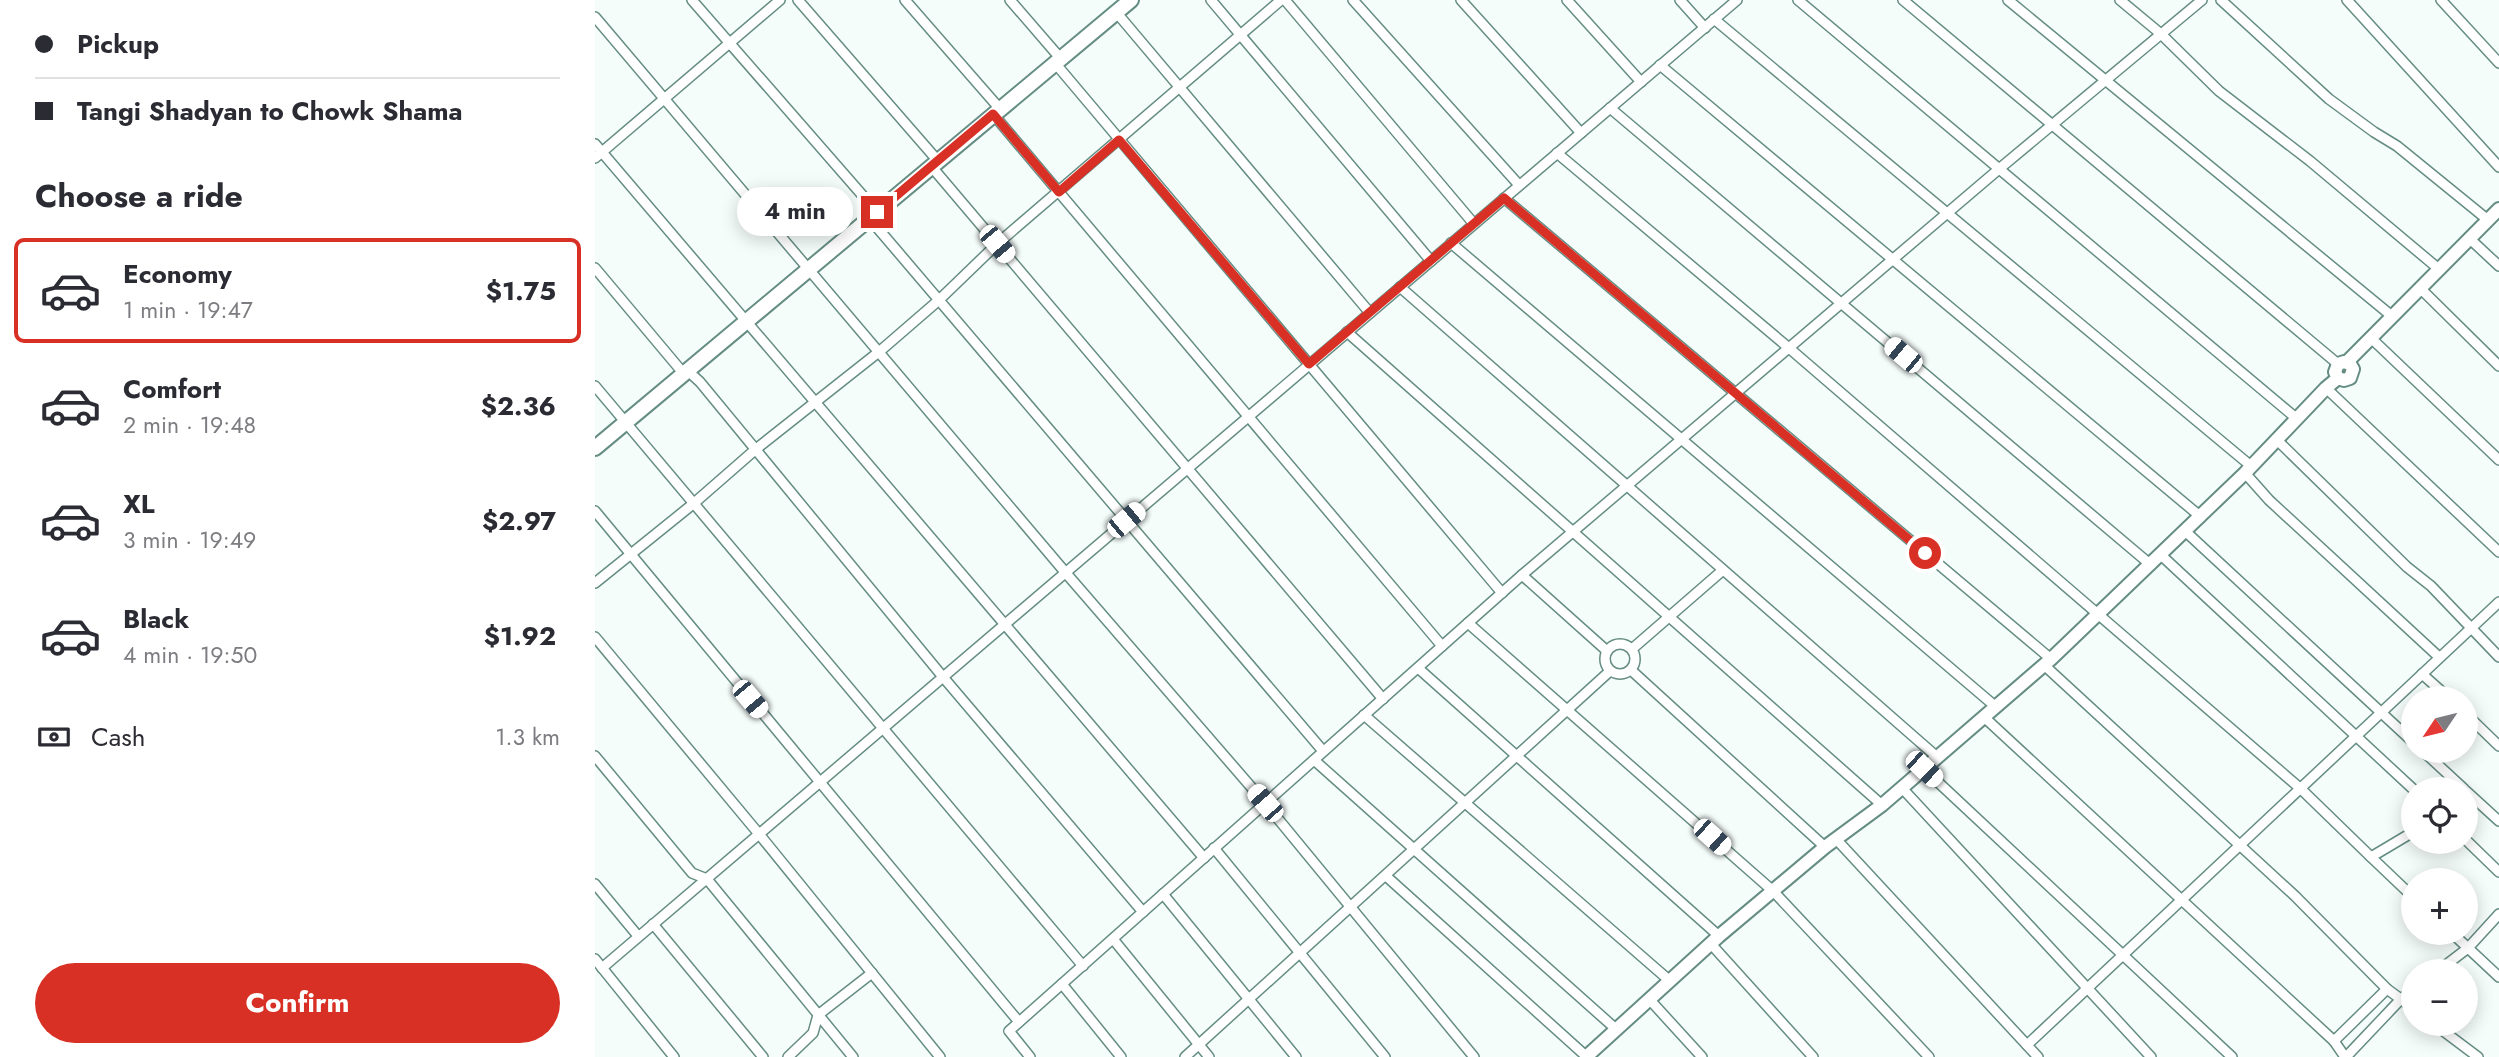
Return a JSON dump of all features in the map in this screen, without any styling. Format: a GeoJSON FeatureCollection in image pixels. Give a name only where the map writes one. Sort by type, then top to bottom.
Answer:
{"type":"FeatureCollection","features":[{"type":"Feature","properties":{"kind":"main road"},"geometry":{"type":"LineString","coordinates":[[595,448],[1122,5]]}},
{"type":"Feature","properties":{"kind":"main road"},"geometry":{"type":"LineString","coordinates":[[1587,1057],[1715,940],[1831,843],[1882,805],[2048,662],[2162,556],[2338,378],[2335,372],[2343,363],[2372,339],[2499,209]]}},
{"type":"Feature","properties":{"kind":"street"},"geometry":{"type":"LineString","coordinates":[[692,0],[873,215],[939,300],[1323,751]]}},
{"type":"Feature","properties":{"kind":"street"},"geometry":{"type":"LineString","coordinates":[[599,155],[780,0]]}},
{"type":"Feature","properties":{"kind":"street"},"geometry":{"type":"LineString","coordinates":[[799,0],[935,163],[997,244],[1383,699]]}},
{"type":"Feature","properties":{"kind":"street"},"geometry":{"type":"LineString","coordinates":[[905,0],[1059,192],[1442,646]]}},
{"type":"Feature","properties":{"kind":"street"},"geometry":{"type":"LineString","coordinates":[[1010,0],[1119,140],[1502,593]]}},
{"type":"Feature","properties":{"kind":"street"},"geometry":{"type":"LineString","coordinates":[[1211,0],[1431,261]]}},
{"type":"Feature","properties":{"kind":"street"},"geometry":{"type":"LineString","coordinates":[[595,583],[693,504],[755,449],[880,351],[939,300],[997,244],[1283,0],[1474,224]]}},
{"type":"Feature","properties":{"kind":"street"},"geometry":{"type":"LineString","coordinates":[[1353,0],[1519,186]]}},
{"type":"Feature","properties":{"kind":"street"},"geometry":{"type":"LineString","coordinates":[[1461,0],[1581,133]]}},
{"type":"Feature","properties":{"kind":"street"},"geometry":{"type":"LineString","coordinates":[[1567,0],[1641,82]]}},
{"type":"Feature","properties":{"kind":"street"},"geometry":{"type":"LineString","coordinates":[[1680,0],[1705,27]]}},
{"type":"Feature","properties":{"kind":"street"},"geometry":{"type":"LineString","coordinates":[[602,968],[1737,0]]}},
{"type":"Feature","properties":{"kind":"street"},"geometry":{"type":"LineString","coordinates":[[1798,0],[2296,418]]}},
{"type":"Feature","properties":{"kind":"street"},"geometry":{"type":"LineString","coordinates":[[1903,0],[2343,363]]}},
{"type":"Feature","properties":{"kind":"street"},"geometry":{"type":"LineString","coordinates":[[2008,0],[2393,317]]}},
{"type":"Feature","properties":{"kind":"street"},"geometry":{"type":"LineString","coordinates":[[2120,0],[2161,34],[2219,91],[2320,170],[2440,270]]}},
{"type":"Feature","properties":{"kind":"street"},"geometry":{"type":"LineString","coordinates":[[1030,1057],[1009,1031],[1522,575],[2202,0]]}},
{"type":"Feature","properties":{"kind":"street"},"geometry":{"type":"LineString","coordinates":[[2221,0],[2329,99],[2397,146],[2488,220]]}},
{"type":"Feature","properties":{"kind":"street"},"geometry":{"type":"LineString","coordinates":[[2347,0],[2499,167]]}},
{"type":"Feature","properties":{"kind":"street"},"geometry":{"type":"LineString","coordinates":[[2441,0],[2499,63]]}},
{"type":"Feature","properties":{"kind":"street"},"geometry":{"type":"LineString","coordinates":[[1122,5],[1179,86],[1370,313]]}},
{"type":"Feature","properties":{"kind":"street"},"geometry":{"type":"LineString","coordinates":[[595,17],[1065,572],[1265,803],[1474,1057]]}},
{"type":"Feature","properties":{"kind":"street"},"geometry":{"type":"LineString","coordinates":[[1714,19],[2248,469],[2269,500],[2439,657]]}},
{"type":"Feature","properties":{"kind":"street"},"geometry":{"type":"LineString","coordinates":[[1660,65],[2201,517]]}},
{"type":"Feature","properties":{"kind":"street"},"geometry":{"type":"LineString","coordinates":[[1610,108],[2151,565]]}},
{"type":"Feature","properties":{"kind":"street"},"geometry":{"type":"LineString","coordinates":[[595,144],[599,155],[817,402],[1204,858]]}},
{"type":"Feature","properties":{"kind":"street"},"geometry":{"type":"LineString","coordinates":[[1557,153],[1789,348],[2301,789],[2401,886]]}},
{"type":"Feature","properties":{"kind":"street"},"geometry":{"type":"LineString","coordinates":[[1504,198],[2048,662],[2131,747],[2241,845],[2387,989],[2401,999],[2345,1057],[2334,1041],[1984,717]]}},
{"type":"Feature","properties":{"kind":"street"},"geometry":{"type":"LineString","coordinates":[[2470,239],[2499,266]]}},
{"type":"Feature","properties":{"kind":"street"},"geometry":{"type":"LineString","coordinates":[[1451,243],[1996,707]]}},
{"type":"Feature","properties":{"kind":"street"},"geometry":{"type":"LineString","coordinates":[[595,268],[686,372],[700,382],[943,677],[1143,912]]}},
{"type":"Feature","properties":{"kind":"street"},"geometry":{"type":"LineString","coordinates":[[1400,286],[1937,757]]}},
{"type":"Feature","properties":{"kind":"street"},"geometry":{"type":"LineString","coordinates":[[2421,289],[2499,366]]}},
{"type":"Feature","properties":{"kind":"street"},"geometry":{"type":"LineString","coordinates":[[1346,332],[1882,805]]}},
{"type":"Feature","properties":{"kind":"street"},"geometry":{"type":"LineString","coordinates":[[2372,339],[2499,460]]}},
{"type":"Feature","properties":{"kind":"street"},"geometry":{"type":"LineString","coordinates":[[595,386],[1083,965]]}},
{"type":"Feature","properties":{"kind":"street"},"geometry":{"type":"LineString","coordinates":[[2326,388],[2499,552]]}},
{"type":"Feature","properties":{"kind":"street"},"geometry":{"type":"LineString","coordinates":[[2276,439],[2472,627],[2499,657]]}},
{"type":"Feature","properties":{"kind":"street"},"geometry":{"type":"LineString","coordinates":[[595,511],[1019,1022]]}},
{"type":"Feature","properties":{"kind":"street"},"geometry":{"type":"LineString","coordinates":[[2185,531],[2401,731]]}},
{"type":"Feature","properties":{"kind":"street"},"geometry":{"type":"LineString","coordinates":[[2162,556],[2401,778]]}},
{"type":"Feature","properties":{"kind":"street"},"geometry":{"type":"LineString","coordinates":[[1632,649],[1723,569]]}},
{"type":"Feature","properties":{"kind":"street"},"geometry":{"type":"LineString","coordinates":[[1522,575],[1607,651]]}},
{"type":"Feature","properties":{"kind":"street"},"geometry":{"type":"LineString","coordinates":[[2027,1045],[2499,602]]}},
{"type":"Feature","properties":{"kind":"street"},"geometry":{"type":"LineString","coordinates":[[1468,623],[1773,891],[1930,1057]]}},
{"type":"Feature","properties":{"kind":"street"},"geometry":{"type":"LineString","coordinates":[[595,638],[940,1057]]}},
{"type":"Feature","properties":{"kind":"street"},"geometry":{"type":"LineString","coordinates":[[1616,644],[1632,649],[1635,660],[1631,670],[1621,675],[1610,671],[1605,661],[1607,651],[1616,644]]}},
{"type":"Feature","properties":{"kind":"street"},"geometry":{"type":"LineString","coordinates":[[1418,668],[1715,940],[1813,1057]]}},
{"type":"Feature","properties":{"kind":"street"},"geometry":{"type":"LineString","coordinates":[[1631,670],[1831,843],[2038,1057]]}},
{"type":"Feature","properties":{"kind":"street"},"geometry":{"type":"LineString","coordinates":[[1185,1057],[1610,671]]}},
{"type":"Feature","properties":{"kind":"street"},"geometry":{"type":"LineString","coordinates":[[2422,674],[2436,686]]}},
{"type":"Feature","properties":{"kind":"street"},"geometry":{"type":"LineString","coordinates":[[1364,715],[1670,981]]}},
{"type":"Feature","properties":{"kind":"street"},"geometry":{"type":"LineString","coordinates":[[2478,725],[2499,746]]}},
{"type":"Feature","properties":{"kind":"street"},"geometry":{"type":"LineString","coordinates":[[595,756],[692,873],[707,879],[853,1057]]}},
{"type":"Feature","properties":{"kind":"street"},"geometry":{"type":"LineString","coordinates":[[1314,760],[1617,1030]]}},
{"type":"Feature","properties":{"kind":"street"},"geometry":{"type":"LineString","coordinates":[[2436,763],[2451,777]]}},
{"type":"Feature","properties":{"kind":"street"},"geometry":{"type":"LineString","coordinates":[[1924,769],[2232,1057]]}},
{"type":"Feature","properties":{"kind":"street"},"geometry":{"type":"LineString","coordinates":[[1902,788],[2151,1057]]}},
{"type":"Feature","properties":{"kind":"street"},"geometry":{"type":"LineString","coordinates":[[2478,802],[2499,821]]}},
{"type":"Feature","properties":{"kind":"street"},"geometry":{"type":"LineString","coordinates":[[2371,857],[2401,839]]}},
{"type":"Feature","properties":{"kind":"street"},"geometry":{"type":"LineString","coordinates":[[1215,848],[1385,1057]]}},
{"type":"Feature","properties":{"kind":"street"},"geometry":{"type":"LineString","coordinates":[[2478,852],[2499,872]]}},
{"type":"Feature","properties":{"kind":"street"},"geometry":{"type":"LineString","coordinates":[[1385,876],[1587,1057]]}},
{"type":"Feature","properties":{"kind":"street"},"geometry":{"type":"LineString","coordinates":[[595,884],[638,936]]}},
{"type":"Feature","properties":{"kind":"street"},"geometry":{"type":"LineString","coordinates":[[1163,894],[1296,1057]]}},
{"type":"Feature","properties":{"kind":"street"},"geometry":{"type":"LineString","coordinates":[[2454,959],[2468,948],[2499,914]]}},
{"type":"Feature","properties":{"kind":"street"},"geometry":{"type":"LineString","coordinates":[[653,924],[763,1057]]}},
{"type":"Feature","properties":{"kind":"street"},"geometry":{"type":"LineString","coordinates":[[1112,939],[1209,1057]]}},
{"type":"Feature","properties":{"kind":"street"},"geometry":{"type":"LineString","coordinates":[[2465,945],[2499,977]]}},
{"type":"Feature","properties":{"kind":"street"},"geometry":{"type":"LineString","coordinates":[[595,959],[674,1057]]}},
{"type":"Feature","properties":{"kind":"street"},"geometry":{"type":"LineString","coordinates":[[788,1057],[813,1033],[818,1015],[872,973]]}},
{"type":"Feature","properties":{"kind":"street"},"geometry":{"type":"LineString","coordinates":[[1062,984],[1121,1057]]}},
{"type":"Feature","properties":{"kind":"street"},"geometry":{"type":"LineString","coordinates":[[2334,1041],[2387,989]]}},
{"type":"Feature","properties":{"kind":"street"},"geometry":{"type":"LineString","coordinates":[[1650,1000],[1702,1057]]}},
{"type":"Feature","properties":{"kind":"street"},"geometry":{"type":"LineString","coordinates":[[2450,1036],[2478,1057]]}},
{"type":"Feature","properties":{"kind":"route"},"geometry":{"type":"LineString","coordinates":[[877,212],[993,114],[1059,192],[1119,140],[1309,364],[1504,198],[1925,553]]}}]}
